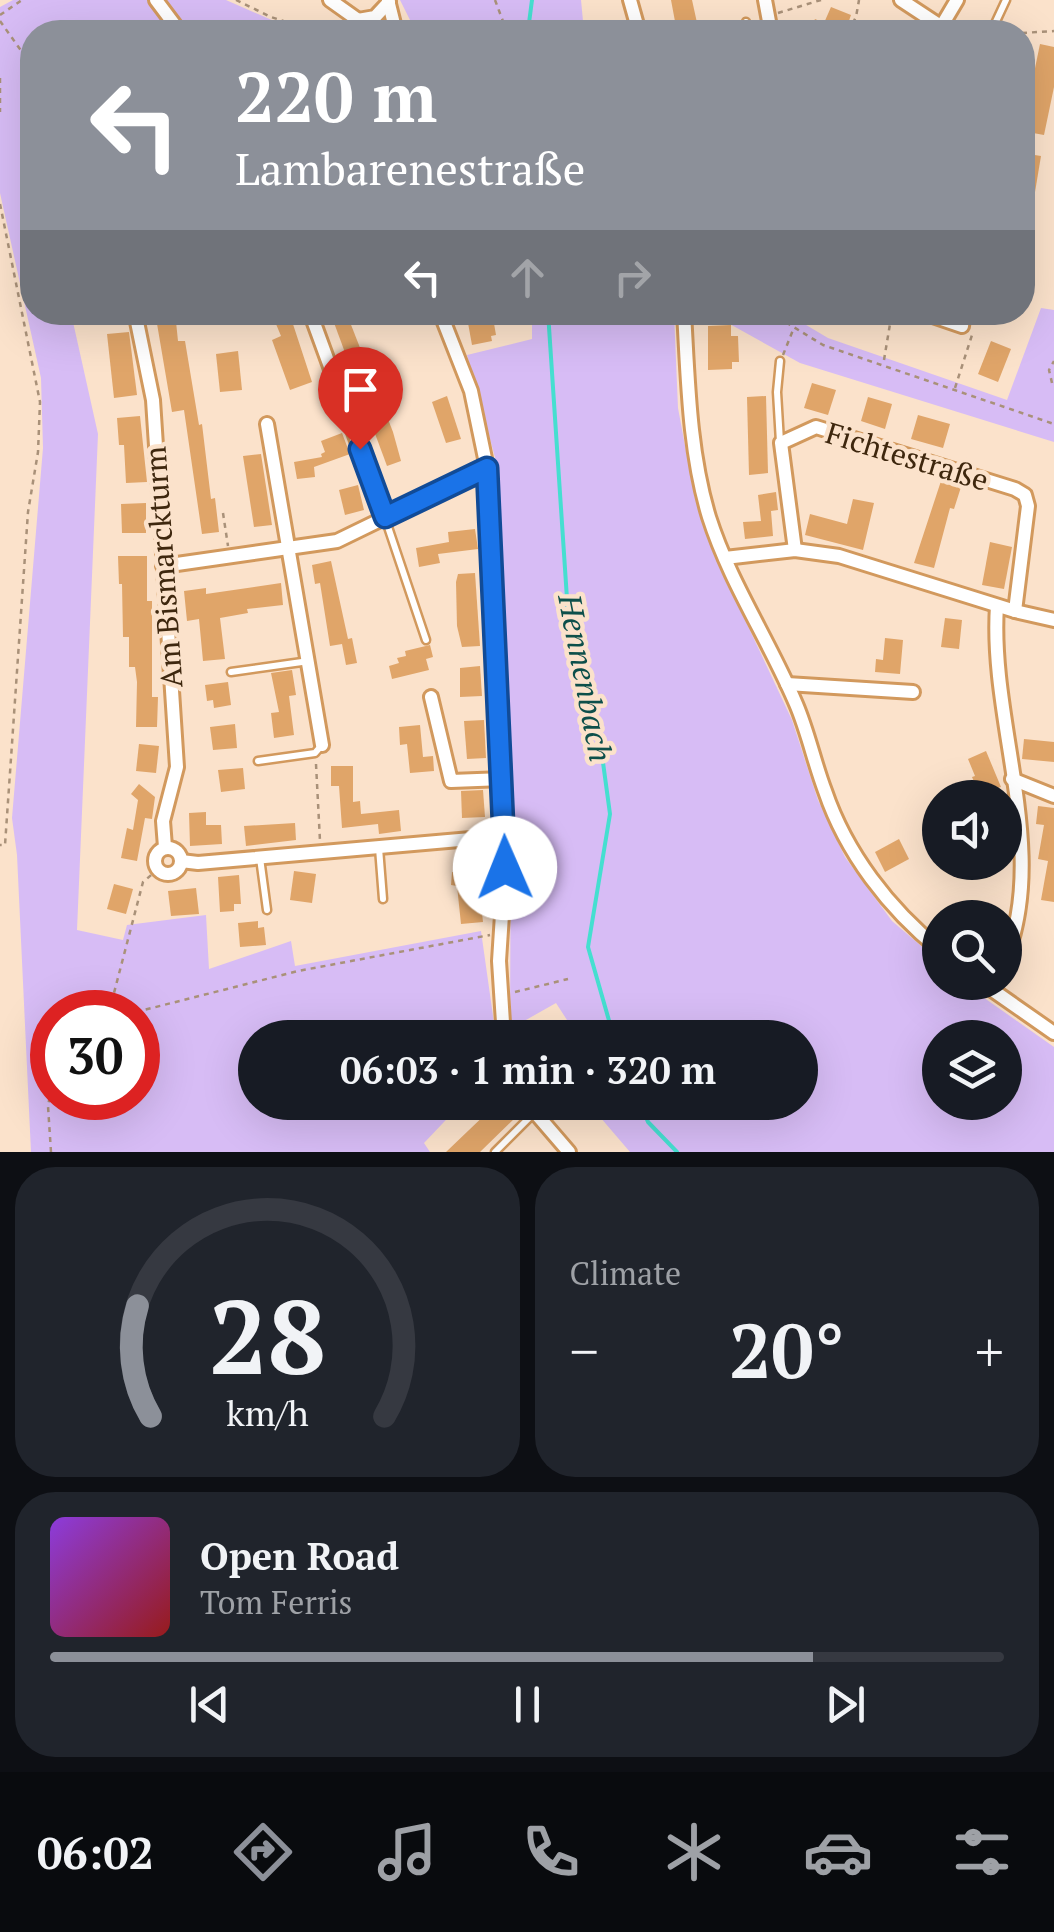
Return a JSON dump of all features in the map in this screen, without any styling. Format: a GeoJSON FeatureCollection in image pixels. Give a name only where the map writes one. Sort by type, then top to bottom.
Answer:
{"type":"FeatureCollection","features":[{"type":"Feature","properties":{"kind":"street"},"geometry":{"type":"LineString","coordinates":[[330,0],[358,20],[375,17],[388,1]]}},
{"type":"Feature","properties":{"kind":"street"},"geometry":{"type":"LineString","coordinates":[[765,0],[769,20]]}},
{"type":"Feature","properties":{"kind":"street"},"geometry":{"type":"LineString","coordinates":[[901,0],[931,20]]}},
{"type":"Feature","properties":{"kind":"street","name":"Am Bismarckturm"},"geometry":{"type":"LineString","coordinates":[[138,325],[153,400],[177,767],[163,822],[166,848]]}},
{"type":"Feature","properties":{"kind":"street"},"geometry":{"type":"LineString","coordinates":[[315,325],[385,517]]}},
{"type":"Feature","properties":{"kind":"street"},"geometry":{"type":"LineString","coordinates":[[445,325],[471,391],[487,468],[504,779],[498,961],[502,1020]]}},
{"type":"Feature","properties":{"kind":"street"},"geometry":{"type":"LineString","coordinates":[[685,325],[689,403],[699,476],[725,558],[788,684],[847,844],[880,889],[922,932]]}},
{"type":"Feature","properties":{"kind":"street"},"geometry":{"type":"LineString","coordinates":[[267,424],[310,661],[318,749]]}},
{"type":"Feature","properties":{"kind":"street","name":"Fichtestraße"},"geometry":{"type":"LineString","coordinates":[[795,550],[780,443],[816,428],[1024,495],[1028,506],[1015,611]]}},
{"type":"Feature","properties":{"kind":"street"},"geometry":{"type":"LineString","coordinates":[[163,566],[337,542],[487,468]]}},
{"type":"Feature","properties":{"kind":"street"},"geometry":{"type":"LineString","coordinates":[[725,558],[795,550],[839,556],[1054,620]]}},
{"type":"Feature","properties":{"kind":"street"},"geometry":{"type":"LineString","coordinates":[[997,606],[994,646],[1024,881],[1020,900]]}},
{"type":"Feature","properties":{"kind":"street"},"geometry":{"type":"LineString","coordinates":[[788,684],[913,692]]}},
{"type":"Feature","properties":{"kind":"street"},"geometry":{"type":"LineString","coordinates":[[431,696],[452,781],[504,779]]}},
{"type":"Feature","properties":{"kind":"street"},"geometry":{"type":"LineString","coordinates":[[1012,779],[1054,796]]}},
{"type":"Feature","properties":{"kind":"street"},"geometry":{"type":"LineString","coordinates":[[181,861],[505,836]]}},
{"type":"Feature","properties":{"kind":"street"},"geometry":{"type":"LineString","coordinates":[[166,848],[178,852],[181,861],[174,872],[165,874],[157,870],[155,856],[166,848]]}},
{"type":"Feature","properties":{"kind":"street"},"geometry":{"type":"LineString","coordinates":[[1009,1000],[1054,1033]]}},
{"type":"Feature","properties":{"kind":"street"},"geometry":{"type":"LineString","coordinates":[[540,1120],[568,1152]]}},
{"type":"Feature","properties":{"kind":"lane"},"geometry":{"type":"LineString","coordinates":[[780,361],[780,443]]}},
{"type":"Feature","properties":{"kind":"lane"},"geometry":{"type":"LineString","coordinates":[[385,517],[426,640]]}},
{"type":"Feature","properties":{"kind":"lane","name":"Am Bismarckturm"},"geometry":{"type":"LineString","coordinates":[[231,672],[310,661]]}},
{"type":"Feature","properties":{"kind":"lane"},"geometry":{"type":"LineString","coordinates":[[258,761],[318,749]]}},
{"type":"Feature","properties":{"kind":"lane"},"geometry":{"type":"LineString","coordinates":[[379,847],[383,900]]}},
{"type":"Feature","properties":{"kind":"lane"},"geometry":{"type":"LineString","coordinates":[[260,857],[267,910]]}},
{"type":"Feature","properties":{"kind":"lane"},"geometry":{"type":"LineString","coordinates":[[495,1152],[520,1120]]}},
{"type":"Feature","properties":{"kind":"path"},"geometry":{"type":"LineString","coordinates":[[20,48],[0,18],[22,0]]}},
{"type":"Feature","properties":{"kind":"path"},"geometry":{"type":"LineString","coordinates":[[236,0],[280,20]]}},
{"type":"Feature","properties":{"kind":"path"},"geometry":{"type":"LineString","coordinates":[[768,15],[821,0]]}},
{"type":"Feature","properties":{"kind":"path"},"geometry":{"type":"LineString","coordinates":[[0,78],[1,111]]}},
{"type":"Feature","properties":{"kind":"path"},"geometry":{"type":"LineString","coordinates":[[0,207],[20,304]]}},
{"type":"Feature","properties":{"kind":"path"},"geometry":{"type":"LineString","coordinates":[[0,845],[6,844],[28,512],[38,452],[40,402],[24,325]]}},
{"type":"Feature","properties":{"kind":"path"},"geometry":{"type":"LineString","coordinates":[[789,325],[823,345],[1054,424]]}},
{"type":"Feature","properties":{"kind":"path"},"geometry":{"type":"LineString","coordinates":[[883,363],[890,325]]}},
{"type":"Feature","properties":{"kind":"path"},"geometry":{"type":"LineString","coordinates":[[954,390],[973,337],[966,325]]}},
{"type":"Feature","properties":{"kind":"path"},"geometry":{"type":"LineString","coordinates":[[780,361],[794,328]]}},
{"type":"Feature","properties":{"kind":"path"},"geometry":{"type":"LineString","coordinates":[[1052,383],[1049,370],[1054,361]]}},
{"type":"Feature","properties":{"kind":"path"},"geometry":{"type":"LineString","coordinates":[[224,513],[230,558]]}},
{"type":"Feature","properties":{"kind":"path"},"geometry":{"type":"LineString","coordinates":[[318,749],[321,852]]}},
{"type":"Feature","properties":{"kind":"path"},"geometry":{"type":"LineString","coordinates":[[115,990],[143,882],[157,870]]}},
{"type":"Feature","properties":{"kind":"path"},"geometry":{"type":"LineString","coordinates":[[160,1006],[298,972],[501,932]]}},
{"type":"Feature","properties":{"kind":"path"},"geometry":{"type":"LineString","coordinates":[[499,988],[518,994],[568,978]]}},
{"type":"Feature","properties":{"kind":"path"},"geometry":{"type":"LineString","coordinates":[[49,1120],[51,1152]]}},
{"type":"Feature","properties":{"kind":"shaded area"},"geometry":{"type":"Polygon","coordinates":[[[13,0],[147,0],[162,20],[20,20],[20,283],[0,193],[0,7],[13,0]]]}},
{"type":"Feature","properties":{"kind":"shaded area"},"geometry":{"type":"Polygon","coordinates":[[[166,0],[226,0],[272,20],[181,20],[166,0]]]}},
{"type":"Feature","properties":{"kind":"shaded area"},"geometry":{"type":"Polygon","coordinates":[[[400,0],[581,0],[583,20],[410,20],[400,0]]]}},
{"type":"Feature","properties":{"kind":"shaded area"},"geometry":{"type":"Polygon","coordinates":[[[1041,308],[1054,310],[1054,442],[800,363],[732,325],[806,325],[828,338],[1007,400],[1041,308]]]}},
{"type":"Feature","properties":{"kind":"shaded area"},"geometry":{"type":"Polygon","coordinates":[[[29,325],[74,325],[98,434],[77,930],[123,940],[127,925],[206,915],[209,969],[291,941],[295,966],[481,931],[494,1020],[238,1020],[238,1120],[446,1120],[424,1143],[430,1152],[31,1152],[12,818],[43,448],[41,378],[29,325]]]}},
{"type":"Feature","properties":{"kind":"shaded area"},"geometry":{"type":"Polygon","coordinates":[[[532,325],[675,325],[678,408],[692,483],[717,560],[792,720],[818,800],[845,857],[892,921],[922,947],[922,1000],[987,1000],[1016,1020],[922,1020],[922,1120],[1022,1120],[1022,1024],[1054,1047],[1054,1152],[630,1152],[603,1120],[818,1120],[818,1020],[567,1020],[556,1003],[526,1020],[510,1020],[511,785],[496,461],[467,355],[532,339],[532,325]]]}},
{"type":"Feature","properties":{"kind":"building"},"geometry":{"type":"Polygon","coordinates":[[[671,0],[692,0],[696,20],[675,20],[671,0]]]}},
{"type":"Feature","properties":{"kind":"building"},"geometry":{"type":"Polygon","coordinates":[[[831,7],[851,15],[849,20],[825,20],[831,7]]]}},
{"type":"Feature","properties":{"kind":"building"},"geometry":{"type":"Polygon","coordinates":[[[1040,44],[1054,47],[1054,87],[1044,135],[1035,133],[1035,68],[1040,44]]]}},
{"type":"Feature","properties":{"kind":"building"},"geometry":{"type":"Polygon","coordinates":[[[1035,155],[1041,156],[1035,192],[1035,155]]]}},
{"type":"Feature","properties":{"kind":"building"},"geometry":{"type":"Polygon","coordinates":[[[157,325],[176,325],[178,341],[185,341],[219,532],[202,534],[184,410],[172,412],[157,325]]]}},
{"type":"Feature","properties":{"kind":"building"},"geometry":{"type":"Polygon","coordinates":[[[276,325],[293,325],[312,382],[290,390],[272,340],[281,336],[276,325]]]}},
{"type":"Feature","properties":{"kind":"building"},"geometry":{"type":"Polygon","coordinates":[[[335,325],[351,325],[393,432],[401,461],[387,466],[335,325]]]}},
{"type":"Feature","properties":{"kind":"building"},"geometry":{"type":"Polygon","coordinates":[[[468,325],[494,325],[496,335],[491,336],[492,341],[472,345],[468,325]]]}},
{"type":"Feature","properties":{"kind":"building"},"geometry":{"type":"Polygon","coordinates":[[[731,325],[731,336],[738,336],[739,362],[732,362],[732,369],[708,370],[708,326],[731,325]]]}},
{"type":"Feature","properties":{"kind":"building"},"geometry":{"type":"Polygon","coordinates":[[[129,332],[137,395],[114,398],[107,334],[129,332]]]}},
{"type":"Feature","properties":{"kind":"building"},"geometry":{"type":"Polygon","coordinates":[[[991,341],[1011,349],[998,382],[978,374],[991,341]]]}},
{"type":"Feature","properties":{"kind":"building"},"geometry":{"type":"Polygon","coordinates":[[[238,351],[242,390],[220,392],[216,354],[238,351]]]}},
{"type":"Feature","properties":{"kind":"building"},"geometry":{"type":"Polygon","coordinates":[[[812,383],[836,390],[828,415],[804,408],[812,383]]]}},
{"type":"Feature","properties":{"kind":"building"},"geometry":{"type":"Polygon","coordinates":[[[447,396],[461,439],[446,443],[432,402],[447,396]]]}},
{"type":"Feature","properties":{"kind":"building"},"geometry":{"type":"Polygon","coordinates":[[[766,396],[768,473],[749,475],[747,397],[766,396]]]}},
{"type":"Feature","properties":{"kind":"building"},"geometry":{"type":"Polygon","coordinates":[[[868,397],[892,404],[885,429],[861,421],[868,397]]]}},
{"type":"Feature","properties":{"kind":"building"},"geometry":{"type":"Polygon","coordinates":[[[918,415],[950,424],[943,448],[911,439],[918,415]]]}},
{"type":"Feature","properties":{"kind":"building"},"geometry":{"type":"Polygon","coordinates":[[[140,416],[147,482],[126,483],[124,445],[119,445],[117,418],[140,416]]]}},
{"type":"Feature","properties":{"kind":"building"},"geometry":{"type":"Polygon","coordinates":[[[342,433],[350,454],[314,467],[315,477],[297,479],[294,462],[322,457],[325,452],[321,441],[342,433]]]}},
{"type":"Feature","properties":{"kind":"building"},"geometry":{"type":"Polygon","coordinates":[[[261,454],[272,525],[254,527],[243,456],[261,454]]]}},
{"type":"Feature","properties":{"kind":"building"},"geometry":{"type":"Polygon","coordinates":[[[941,481],[961,487],[954,509],[950,508],[934,568],[914,563],[941,481]]]}},
{"type":"Feature","properties":{"kind":"building"},"geometry":{"type":"Polygon","coordinates":[[[358,485],[364,510],[345,515],[339,490],[358,485]]]}},
{"type":"Feature","properties":{"kind":"building"},"geometry":{"type":"Polygon","coordinates":[[[776,492],[778,510],[771,511],[773,536],[745,539],[743,522],[761,521],[758,495],[776,492]]]}},
{"type":"Feature","properties":{"kind":"building"},"geometry":{"type":"Polygon","coordinates":[[[853,499],[874,503],[863,550],[805,535],[810,514],[847,524],[853,499]]]}},
{"type":"Feature","properties":{"kind":"building"},"geometry":{"type":"Polygon","coordinates":[[[146,503],[146,533],[122,533],[121,504],[146,503]]]}},
{"type":"Feature","properties":{"kind":"building"},"geometry":{"type":"Polygon","coordinates":[[[475,529],[478,549],[438,554],[440,563],[419,567],[416,548],[449,542],[448,532],[475,529]]]}},
{"type":"Feature","properties":{"kind":"building"},"geometry":{"type":"Polygon","coordinates":[[[990,542],[1012,547],[1004,589],[982,585],[990,542]]]}},
{"type":"Feature","properties":{"kind":"building"},"geometry":{"type":"Polygon","coordinates":[[[118,556],[147,556],[147,601],[152,601],[152,697],[158,697],[157,727],[136,727],[137,682],[135,667],[129,667],[129,637],[123,637],[118,556]]]}},
{"type":"Feature","properties":{"kind":"building"},"geometry":{"type":"Polygon","coordinates":[[[331,561],[357,663],[346,665],[342,644],[330,646],[320,583],[315,584],[312,565],[331,561]]]}},
{"type":"Feature","properties":{"kind":"building"},"geometry":{"type":"Polygon","coordinates":[[[475,573],[480,646],[462,647],[457,626],[456,582],[458,574],[475,573]]]}},
{"type":"Feature","properties":{"kind":"building"},"geometry":{"type":"Polygon","coordinates":[[[281,583],[283,605],[247,609],[248,613],[220,618],[225,659],[203,661],[199,619],[187,621],[184,591],[206,588],[206,594],[281,583]]]}},
{"type":"Feature","properties":{"kind":"building"},"geometry":{"type":"Polygon","coordinates":[[[945,618],[962,620],[959,649],[941,647],[945,618]]]}},
{"type":"Feature","properties":{"kind":"building"},"geometry":{"type":"Polygon","coordinates":[[[885,638],[903,640],[900,674],[875,672],[876,659],[883,660],[885,638]]]}},
{"type":"Feature","properties":{"kind":"building"},"geometry":{"type":"Polygon","coordinates":[[[430,645],[433,657],[426,659],[429,670],[392,679],[389,666],[399,663],[397,658],[406,656],[405,651],[430,645]]]}},
{"type":"Feature","properties":{"kind":"building"},"geometry":{"type":"Polygon","coordinates":[[[480,666],[482,696],[460,697],[460,668],[480,666]]]}},
{"type":"Feature","properties":{"kind":"building"},"geometry":{"type":"Polygon","coordinates":[[[292,670],[296,695],[289,696],[294,735],[274,738],[271,713],[279,712],[271,673],[292,670]]]}},
{"type":"Feature","properties":{"kind":"building"},"geometry":{"type":"Polygon","coordinates":[[[228,682],[231,705],[214,708],[213,700],[207,701],[205,685],[228,682]]]}},
{"type":"Feature","properties":{"kind":"building"},"geometry":{"type":"Polygon","coordinates":[[[484,720],[486,758],[467,759],[464,721],[484,720]]]}},
{"type":"Feature","properties":{"kind":"building"},"geometry":{"type":"Polygon","coordinates":[[[235,724],[237,748],[213,750],[210,727],[235,724]]]}},
{"type":"Feature","properties":{"kind":"building"},"geometry":{"type":"Polygon","coordinates":[[[420,725],[423,757],[433,756],[434,771],[410,773],[407,744],[400,745],[399,727],[420,725]]]}},
{"type":"Feature","properties":{"kind":"building"},"geometry":{"type":"Polygon","coordinates":[[[1024,739],[1054,742],[1054,762],[1022,759],[1024,739]]]}},
{"type":"Feature","properties":{"kind":"building"},"geometry":{"type":"Polygon","coordinates":[[[139,744],[159,746],[156,773],[136,771],[139,744]]]}},
{"type":"Feature","properties":{"kind":"building"},"geometry":{"type":"Polygon","coordinates":[[[986,751],[998,780],[973,780],[968,759],[986,751]]]}},
{"type":"Feature","properties":{"kind":"building"},"geometry":{"type":"Polygon","coordinates":[[[331,766],[353,766],[353,802],[360,801],[361,814],[399,810],[401,831],[379,834],[378,824],[342,828],[339,786],[331,786],[331,766]]]}},
{"type":"Feature","properties":{"kind":"building"},"geometry":{"type":"Polygon","coordinates":[[[243,768],[245,789],[221,792],[218,770],[243,768]]]}},
{"type":"Feature","properties":{"kind":"building"},"geometry":{"type":"Polygon","coordinates":[[[139,784],[155,797],[152,819],[145,818],[137,861],[121,858],[127,828],[133,830],[138,800],[131,794],[139,784]]]}},
{"type":"Feature","properties":{"kind":"building"},"geometry":{"type":"Polygon","coordinates":[[[483,790],[485,817],[462,818],[461,791],[483,790]]]}},
{"type":"Feature","properties":{"kind":"building"},"geometry":{"type":"Polygon","coordinates":[[[1038,806],[1054,808],[1054,902],[1041,900],[1048,861],[1038,859],[1044,825],[1036,824],[1038,806]]]}},
{"type":"Feature","properties":{"kind":"building"},"geometry":{"type":"Polygon","coordinates":[[[206,812],[206,825],[221,825],[222,844],[190,846],[189,813],[206,812]]]}},
{"type":"Feature","properties":{"kind":"building"},"geometry":{"type":"Polygon","coordinates":[[[295,823],[296,840],[246,846],[244,826],[295,823]]]}},
{"type":"Feature","properties":{"kind":"building"},"geometry":{"type":"Polygon","coordinates":[[[899,839],[909,859],[885,872],[875,852],[899,839]]]}},
{"type":"Feature","properties":{"kind":"building"},"geometry":{"type":"Polygon","coordinates":[[[462,856],[482,857],[479,886],[483,922],[461,924],[457,886],[451,885],[452,872],[462,873],[462,856]]]}},
{"type":"Feature","properties":{"kind":"building"},"geometry":{"type":"Polygon","coordinates":[[[294,871],[316,874],[312,903],[290,900],[294,871]]]}},
{"type":"Feature","properties":{"kind":"building"},"geometry":{"type":"Polygon","coordinates":[[[239,875],[241,904],[234,904],[234,911],[220,912],[218,877],[239,875]]]}},
{"type":"Feature","properties":{"kind":"building"},"geometry":{"type":"Polygon","coordinates":[[[114,884],[133,889],[126,914],[107,909],[114,884]]]}},
{"type":"Feature","properties":{"kind":"building"},"geometry":{"type":"Polygon","coordinates":[[[196,888],[199,914],[171,916],[168,891],[196,888]]]}},
{"type":"Feature","properties":{"kind":"building"},"geometry":{"type":"Polygon","coordinates":[[[258,921],[258,928],[264,927],[266,945],[240,947],[238,923],[258,921]]]}},
{"type":"Feature","properties":{"kind":"building"},"geometry":{"type":"Polygon","coordinates":[[[479,1120],[513,1120],[480,1152],[446,1152],[479,1120]]]}},
{"type":"Feature","properties":{"kind":"waterway","name":"Hennenbach"},"geometry":{"type":"LineString","coordinates":[[529,20],[532,0]]}},
{"type":"Feature","properties":{"kind":"waterway","name":"Hennenbach"},"geometry":{"type":"LineString","coordinates":[[549,325],[568,614],[599,733],[610,814],[588,947],[609,1020]]}},
{"type":"Feature","properties":{"kind":"waterway","name":"Hennenbach"},"geometry":{"type":"LineString","coordinates":[[647,1120],[677,1152]]}},
{"type":"Feature","properties":{"kind":"route"},"geometry":{"type":"LineString","coordinates":[[360,449],[385,517],[487,468],[504,779],[505,868]]}}]}
